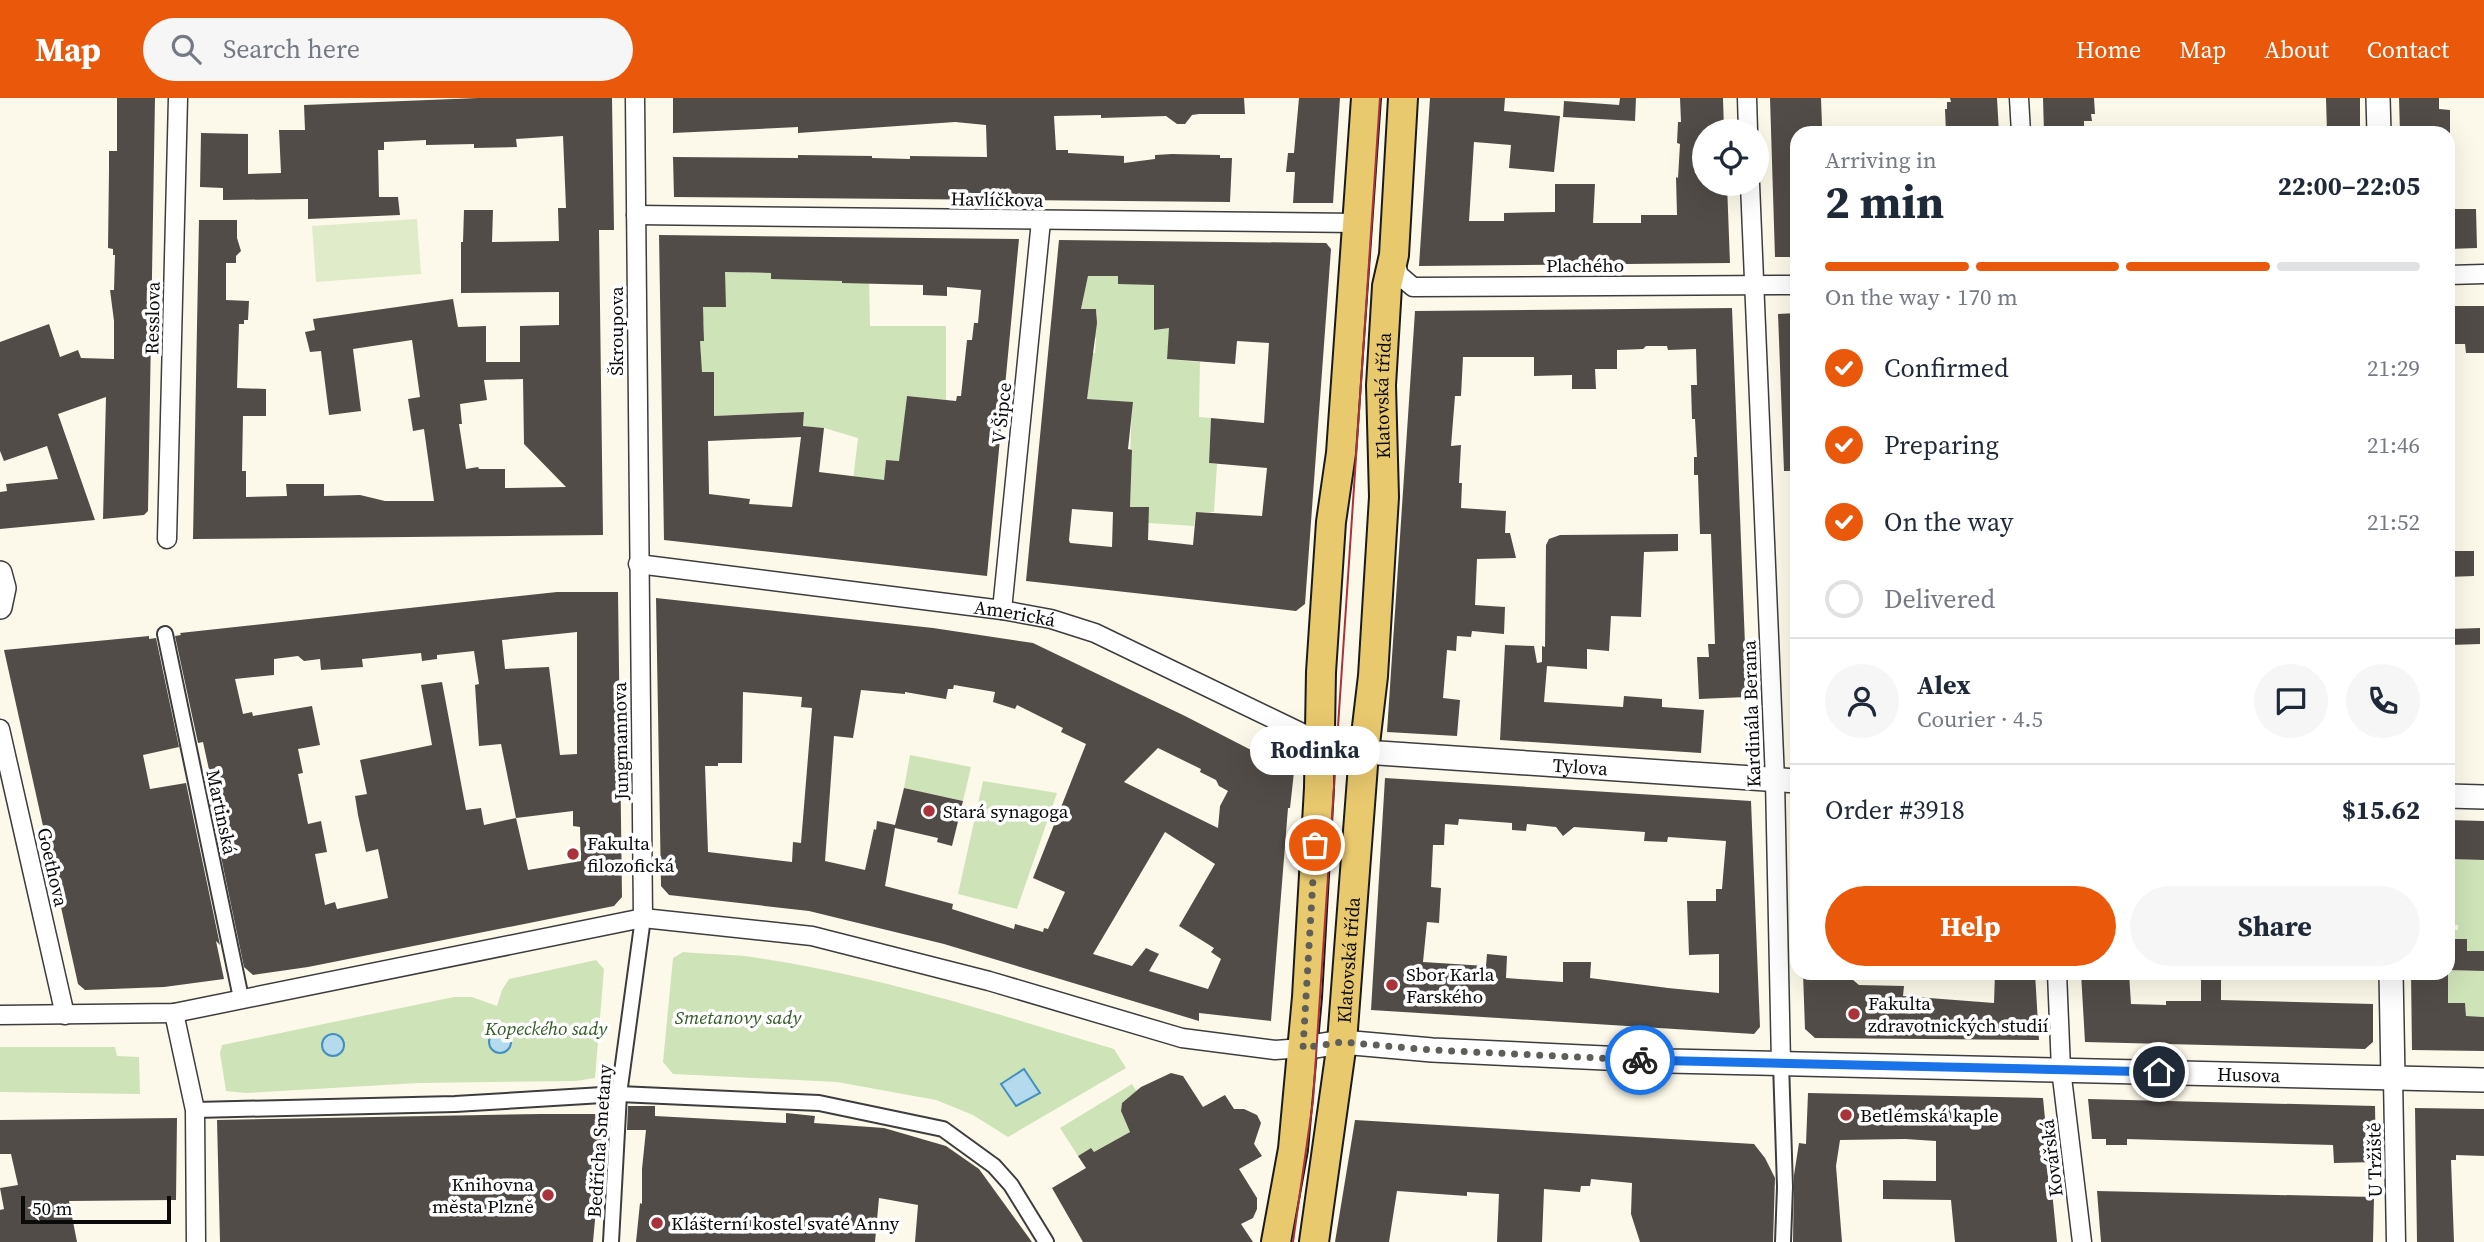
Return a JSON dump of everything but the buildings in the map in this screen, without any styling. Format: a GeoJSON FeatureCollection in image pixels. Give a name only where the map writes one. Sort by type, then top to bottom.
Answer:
{"type":"FeatureCollection","features":[{"type":"Feature","properties":{"kind":"main road","name":"Klatovská třída"},"geometry":{"type":"LineString","coordinates":[[1303,1048],[1329,549],[1341,453],[1366,98]]}},
{"type":"Feature","properties":{"kind":"main road","name":"Klatovská třída"},"geometry":{"type":"LineString","coordinates":[[1342,1042],[1364,752],[1373,676],[1384,508],[1381,385],[1387,286],[1394,255],[1403,98]]}},
{"type":"Feature","properties":{"kind":"main road"},"geometry":{"type":"LineString","coordinates":[[1314,1242],[1342,1042]]}},
{"type":"Feature","properties":{"kind":"main road"},"geometry":{"type":"LineString","coordinates":[[1276,1242],[1293,1149],[1303,1048]]}},
{"type":"Feature","properties":{"kind":"street","name":"Resslova"},"geometry":{"type":"LineString","coordinates":[[167,539],[178,98]]}},
{"type":"Feature","properties":{"kind":"street","name":"Škroupova"},"geometry":{"type":"LineString","coordinates":[[635,98],[638,564]]}},
{"type":"Feature","properties":{"kind":"street"},"geometry":{"type":"LineString","coordinates":[[1747,98],[1748,119]]}},
{"type":"Feature","properties":{"kind":"street"},"geometry":{"type":"LineString","coordinates":[[2019,98],[2021,126]]}},
{"type":"Feature","properties":{"kind":"street"},"geometry":{"type":"LineString","coordinates":[[2378,98],[2379,126]]}},
{"type":"Feature","properties":{"kind":"street","name":"Kardinála Berana"},"geometry":{"type":"LineString","coordinates":[[1750,196],[1786,780],[1781,1063],[1785,1187],[1783,1242]]}},
{"type":"Feature","properties":{"kind":"street","name":"Havlíčkova"},"geometry":{"type":"LineString","coordinates":[[636,215],[1357,223]]}},
{"type":"Feature","properties":{"kind":"street","name":"V Šipce"},"geometry":{"type":"LineString","coordinates":[[1002,610],[1041,221]]}},
{"type":"Feature","properties":{"kind":"street","name":"Plachého"},"geometry":{"type":"LineString","coordinates":[[1394,255],[1399,275],[1412,287],[1790,285]]}},
{"type":"Feature","properties":{"kind":"street"},"geometry":{"type":"LineString","coordinates":[[2455,275],[2484,274]]}},
{"type":"Feature","properties":{"kind":"street","name":"Americká"},"geometry":{"type":"LineString","coordinates":[[638,564],[1051,618],[1095,633],[1321,742],[1364,752]]}},
{"type":"Feature","properties":{"kind":"street","name":"Jungmannova"},"geometry":{"type":"LineString","coordinates":[[638,564],[643,918]]}},
{"type":"Feature","properties":{"kind":"street"},"geometry":{"type":"LineString","coordinates":[[0,573],[4,588],[0,607]]}},
{"type":"Feature","properties":{"kind":"street","name":"Martinská"},"geometry":{"type":"LineString","coordinates":[[165,634],[241,998]]}},
{"type":"Feature","properties":{"kind":"street","name":"Goethova"},"geometry":{"type":"LineString","coordinates":[[0,729],[65,1015]]}},
{"type":"Feature","properties":{"kind":"street","name":"Tylova"},"geometry":{"type":"LineString","coordinates":[[1364,752],[1786,780]]}},
{"type":"Feature","properties":{"kind":"street"},"geometry":{"type":"LineString","coordinates":[[2455,796],[2484,797]]}},
{"type":"Feature","properties":{"kind":"street"},"geometry":{"type":"LineString","coordinates":[[0,1015],[174,1013],[643,918],[813,936],[989,981],[1182,1038],[1275,1050],[1303,1048]]}},
{"type":"Feature","properties":{"kind":"street","name":"Bedřicha Smetany"},"geometry":{"type":"LineString","coordinates":[[611,1242],[620,1094],[643,918]]}},
{"type":"Feature","properties":{"kind":"street","name":"Kovářská"},"geometry":{"type":"LineString","coordinates":[[2057,980],[2061,1069],[2082,1242]]}},
{"type":"Feature","properties":{"kind":"street"},"geometry":{"type":"LineString","coordinates":[[2391,980],[2393,1078]]}},
{"type":"Feature","properties":{"kind":"street"},"geometry":{"type":"LineString","coordinates":[[174,1013],[195,1110],[196,1242]]}},
{"type":"Feature","properties":{"kind":"street","name":"Klatovská třída"},"geometry":{"type":"LineString","coordinates":[[1303,1048],[1342,1042]]}},
{"type":"Feature","properties":{"kind":"street","name":"Husova"},"geometry":{"type":"LineString","coordinates":[[1342,1042],[1432,1050],[1627,1059],[2484,1080]]}},
{"type":"Feature","properties":{"kind":"street","name":"U Tržiště"},"geometry":{"type":"LineString","coordinates":[[2393,1078],[2396,1242]]}},
{"type":"Feature","properties":{"kind":"street"},"geometry":{"type":"LineString","coordinates":[[195,1110],[455,1104],[620,1094],[819,1103],[943,1129],[994,1166],[1011,1185],[1046,1242]]}},
{"type":"Feature","properties":{"kind":"green space"},"geometry":{"type":"Polygon","coordinates":[[[417,219],[421,274],[316,282],[312,226],[417,219]]]}},
{"type":"Feature","properties":{"kind":"green space"},"geometry":{"type":"Polygon","coordinates":[[[723,268],[748,273],[771,273],[772,279],[842,277],[843,283],[858,283],[869,278],[870,326],[946,326],[946,400],[907,396],[900,461],[886,460],[882,496],[850,505],[858,438],[824,428],[803,426],[804,412],[714,416],[714,372],[701,372],[700,341],[704,340],[704,323],[700,311],[704,307],[725,307],[723,268]]]}},
{"type":"Feature","properties":{"kind":"green space"},"geometry":{"type":"Polygon","coordinates":[[[1088,275],[1118,276],[1154,284],[1154,312],[1171,311],[1167,359],[1200,362],[1199,417],[1211,418],[1209,463],[1217,464],[1214,512],[1196,512],[1194,526],[1148,523],[1148,507],[1130,507],[1133,402],[1083,399],[1088,352],[1095,353],[1096,338],[1090,337],[1097,315],[1096,309],[1081,309],[1088,275]]]}},
{"type":"Feature","properties":{"kind":"green space"},"geometry":{"type":"Polygon","coordinates":[[[910,755],[971,767],[963,801],[904,788],[910,755]]]}},
{"type":"Feature","properties":{"kind":"green space"},"geometry":{"type":"Polygon","coordinates":[[[983,781],[1057,793],[1017,909],[958,894],[983,781]]]}},
{"type":"Feature","properties":{"kind":"green space"},"geometry":{"type":"Polygon","coordinates":[[[2455,859],[2484,860],[2484,951],[2467,951],[2467,939],[2455,939],[2458,925],[2455,925],[2455,859]]]}},
{"type":"Feature","properties":{"kind":"green space","name":"Smetanovy sady"},"geometry":{"type":"Polygon","coordinates":[[[683,952],[744,956],[798,965],[935,996],[1114,1049],[1126,1068],[1008,1137],[973,1115],[936,1100],[837,1082],[673,1074],[663,1062],[673,958],[683,952]]]}},
{"type":"Feature","properties":{"kind":"green space","name":"Kopeckého sady"},"geometry":{"type":"Polygon","coordinates":[[[596,960],[604,969],[595,1078],[576,1081],[419,1083],[246,1093],[226,1091],[220,1053],[222,1045],[454,997],[472,997],[497,1006],[509,979],[596,960]]]}},
{"type":"Feature","properties":{"kind":"green space"},"geometry":{"type":"Polygon","coordinates":[[[2455,970],[2484,971],[2484,1017],[2466,1016],[2465,1003],[2448,1003],[2448,980],[2455,980],[2455,970]]]}},
{"type":"Feature","properties":{"kind":"green space"},"geometry":{"type":"Polygon","coordinates":[[[0,1047],[115,1047],[117,1056],[139,1057],[140,1094],[0,1092],[0,1047]]]}},
{"type":"Feature","properties":{"kind":"green space"},"geometry":{"type":"Polygon","coordinates":[[[1132,1084],[1137,1092],[1122,1103],[1121,1111],[1130,1132],[1094,1152],[1091,1148],[1078,1156],[1060,1128],[1132,1084]]]}},
{"type":"Feature","properties":{"kind":"water"},"geometry":{"type":"Polygon","coordinates":[[[500,1031],[508,1034],[511,1042],[508,1050],[500,1053],[492,1050],[489,1042],[492,1034],[500,1031]]]}},
{"type":"Feature","properties":{"kind":"water"},"geometry":{"type":"Polygon","coordinates":[[[333,1034],[341,1037],[344,1045],[341,1053],[333,1056],[325,1053],[322,1045],[325,1037],[333,1034]]]}},
{"type":"Feature","properties":{"kind":"water"},"geometry":{"type":"Polygon","coordinates":[[[1024,1069],[1040,1093],[1016,1106],[1001,1084],[1024,1069]]]}},
{"type":"Feature","properties":{"kind":"tram line"},"geometry":{"type":"LineString","coordinates":[[1293,1242],[1313,1101],[1380,98]]}},
{"type":"Feature","properties":{"kind":"way so far"},"geometry":{"type":"LineString","coordinates":[[1315,845],[1303,1048],[1342,1042],[1432,1050],[1640,1060]]}},
{"type":"Feature","properties":{"kind":"place","name":"Stará synagoga"},"geometry":{"type":"Point","coordinates":[929,811]}},
{"type":"Feature","properties":{"kind":"place","name":"Rodinka"},"geometry":{"type":"Point","coordinates":[1315,845]}},
{"type":"Feature","properties":{"kind":"place","name":"Fakulta filozofická"},"geometry":{"type":"Point","coordinates":[573,854]}},
{"type":"Feature","properties":{"kind":"place","name":"Sbor Karla Farského"},"geometry":{"type":"Point","coordinates":[1392,985]}},
{"type":"Feature","properties":{"kind":"place","name":"Fakulta zdravotnických studií"},"geometry":{"type":"Point","coordinates":[1854,1014]}},
{"type":"Feature","properties":{"kind":"place","name":"Betlémská kaple"},"geometry":{"type":"Point","coordinates":[1846,1115]}},
{"type":"Feature","properties":{"kind":"place","name":"Knihovna města Plzně"},"geometry":{"type":"Point","coordinates":[548,1195]}},
{"type":"Feature","properties":{"kind":"place","name":"Klášterní kostel svaté Anny"},"geometry":{"type":"Point","coordinates":[657,1223]}},
{"type":"Feature","properties":{"kind":"route"},"geometry":{"type":"LineString","coordinates":[[1640,1060],[2159,1072]]}}]}
